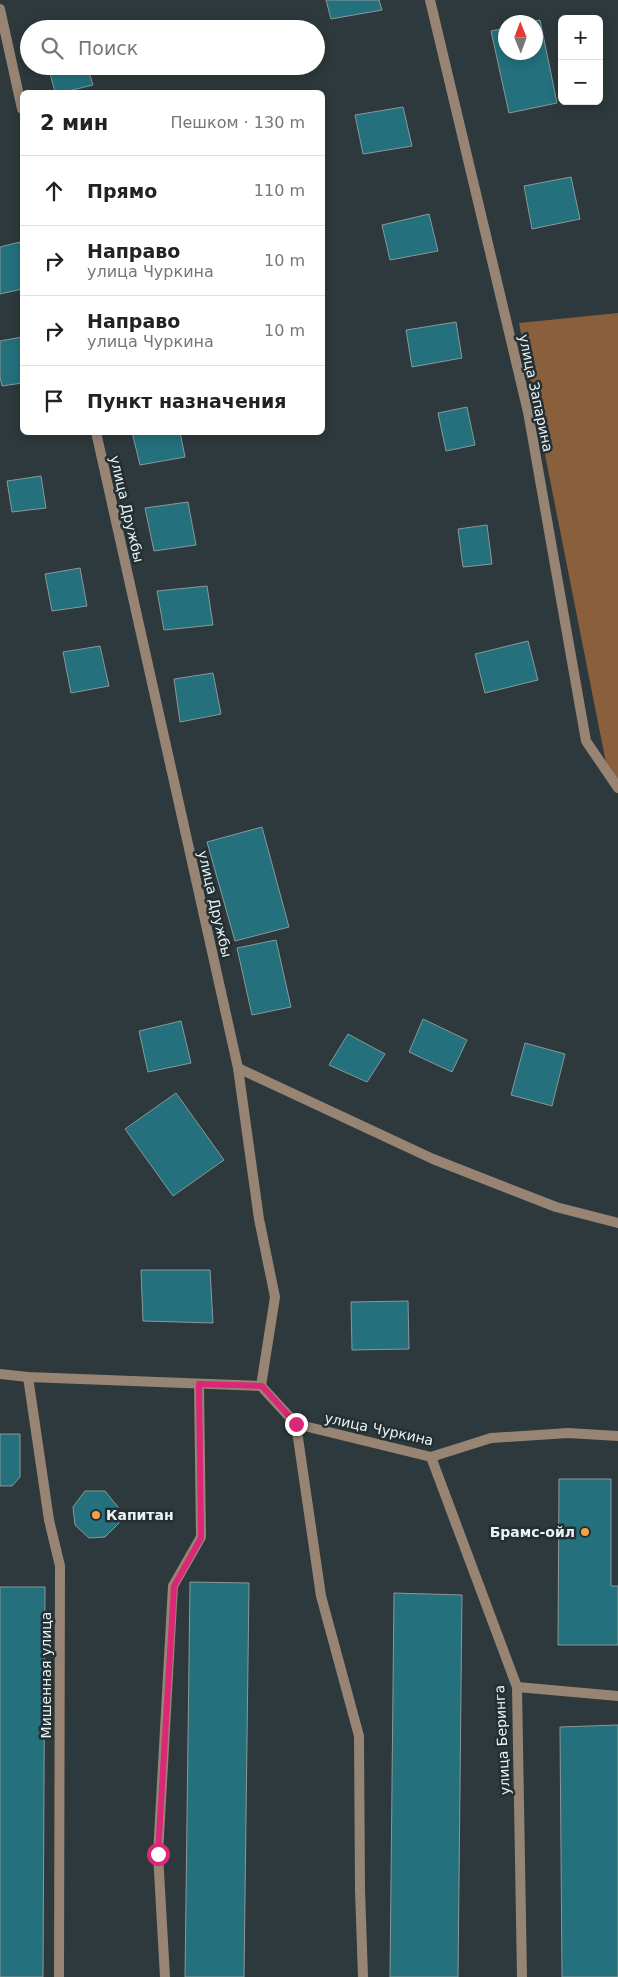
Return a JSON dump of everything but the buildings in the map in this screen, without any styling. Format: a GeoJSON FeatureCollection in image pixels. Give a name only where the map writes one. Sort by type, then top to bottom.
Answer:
{"type":"FeatureCollection","features":[{"type":"Feature","properties":{"kind":"street","name":"улица Запарина"},"geometry":{"type":"LineString","coordinates":[[430,0],[528,412],[586,741],[618,788]]}},
{"type":"Feature","properties":{"kind":"street"},"geometry":{"type":"LineString","coordinates":[[0,9],[20,100]]}},
{"type":"Feature","properties":{"kind":"street","name":"улица Дружбы"},"geometry":{"type":"LineString","coordinates":[[97,435],[238,1068],[259,1219],[275,1297],[262,1386]]}},
{"type":"Feature","properties":{"kind":"street"},"geometry":{"type":"LineString","coordinates":[[238,1068],[433,1160],[556,1207],[618,1224]]}},
{"type":"Feature","properties":{"kind":"street"},"geometry":{"type":"LineString","coordinates":[[0,1374],[262,1386],[296,1424],[321,1596],[359,1736],[360,1890],[363,1977]]}},
{"type":"Feature","properties":{"kind":"street","name":"Мишенная улица"},"geometry":{"type":"LineString","coordinates":[[28,1376],[48,1520],[60,1566],[59,1977]]}},
{"type":"Feature","properties":{"kind":"street"},"geometry":{"type":"LineString","coordinates":[[165,1977],[158,1854],[174,1586],[201,1538],[199,1384]]}},
{"type":"Feature","properties":{"kind":"street","name":"улица Чуркина"},"geometry":{"type":"LineString","coordinates":[[296,1424],[431,1457],[491,1438],[568,1433],[618,1436]]}},
{"type":"Feature","properties":{"kind":"street","name":"улица Беринга"},"geometry":{"type":"LineString","coordinates":[[431,1457],[517,1687],[522,1977]]}},
{"type":"Feature","properties":{"kind":"street"},"geometry":{"type":"LineString","coordinates":[[517,1687],[618,1696]]}},
{"type":"Feature","properties":{"kind":"shaded area"},"geometry":{"type":"Polygon","coordinates":[[[618,313],[618,781],[608,773],[519,323],[618,313]]]}},
{"type":"Feature","properties":{"kind":"place","name":"Капитан"},"geometry":{"type":"Point","coordinates":[96,1515]}},
{"type":"Feature","properties":{"kind":"place","name":"Брамс-ойл"},"geometry":{"type":"Point","coordinates":[585,1532]}},
{"type":"Feature","properties":{"kind":"route"},"geometry":{"type":"LineString","coordinates":[[158,1854],[174,1586],[201,1538],[199,1384],[262,1386],[296,1424]]}}]}
